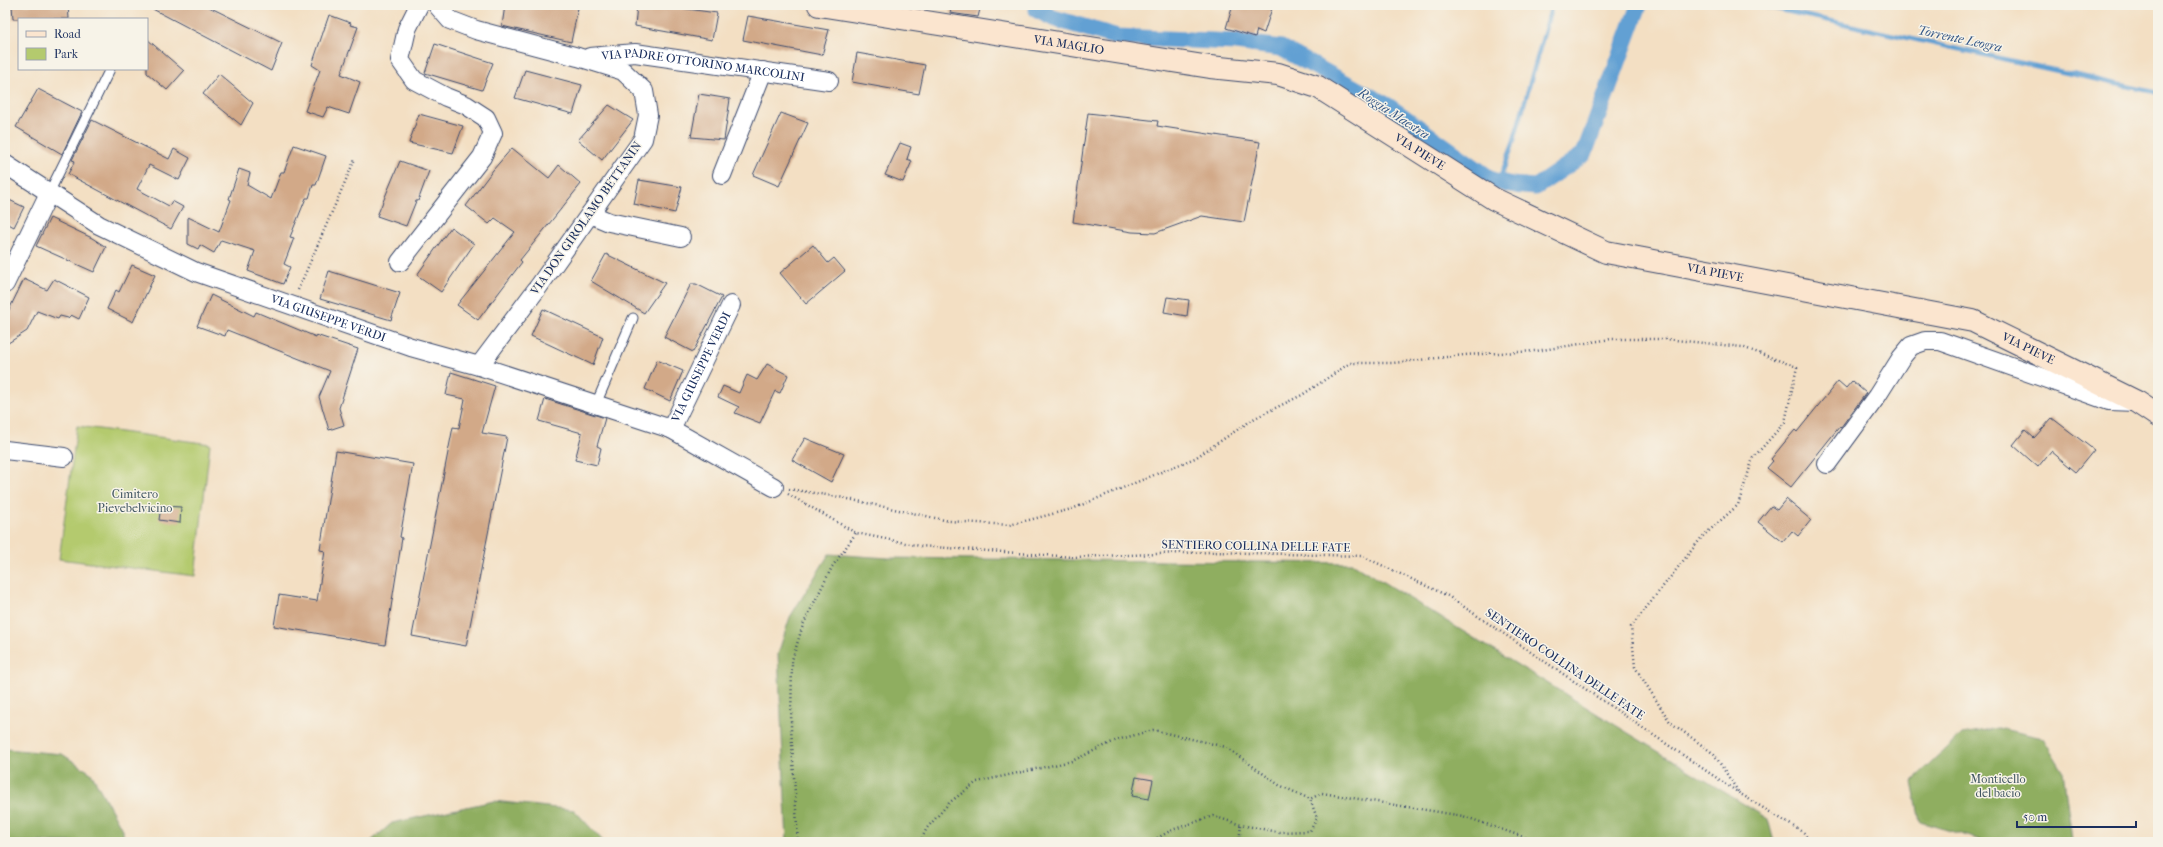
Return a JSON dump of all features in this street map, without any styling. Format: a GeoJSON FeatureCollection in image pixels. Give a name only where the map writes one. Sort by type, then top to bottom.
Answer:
{"type":"FeatureCollection","features":[{"type":"Feature","properties":{"kind":"street"},"geometry":{"type":"LineString","coordinates":[[400,262],[482,157],[493,134],[486,118],[466,105],[446,97],[414,80],[400,60],[407,29],[419,5]]}},
{"type":"Feature","properties":{"kind":"street","name":"VIA DON GIROLAMO BETTANIN"},"geometry":{"type":"LineString","coordinates":[[437,5],[450,20],[476,30],[578,57],[624,71],[644,91],[648,115],[643,139],[479,366]]}},
{"type":"Feature","properties":{"kind":"street","name":"VIA MAGLIO"},"geometry":{"type":"LineString","coordinates":[[819,5],[1210,67],[1278,74],[1318,87]]}},
{"type":"Feature","properties":{"kind":"street","name":"VIA PADRE OTTORINO MARCOLINI"},"geometry":{"type":"LineString","coordinates":[[578,57],[635,53],[829,80]]}},
{"type":"Feature","properties":{"kind":"street"},"geometry":{"type":"LineString","coordinates":[[722,175],[763,71]]}},
{"type":"Feature","properties":{"kind":"street","name":"VIA PIEVE"},"geometry":{"type":"LineString","coordinates":[[1318,87],[1494,198],[1606,252],[1973,321],[2137,402],[2158,416]]}},
{"type":"Feature","properties":{"kind":"street","name":"VIA GIUSEPPE VERDI"},"geometry":{"type":"LineString","coordinates":[[5,164],[100,225],[196,272],[411,347],[479,366],[671,428],[774,486]]}},
{"type":"Feature","properties":{"kind":"street"},"geometry":{"type":"LineString","coordinates":[[5,284],[50,193]]}},
{"type":"Feature","properties":{"kind":"street"},"geometry":{"type":"LineString","coordinates":[[590,214],[610,222],[681,237]]}},
{"type":"Feature","properties":{"kind":"street","name":"VIA GIUSEPPE VERDI"},"geometry":{"type":"LineString","coordinates":[[671,428],[731,305]]}},
{"type":"Feature","properties":{"kind":"street","name":"VIA PIEVE"},"geometry":{"type":"LineString","coordinates":[[1827,464],[1877,396],[1901,358],[1911,346],[1925,341],[1940,341],[2109,401],[2137,402]]}},
{"type":"Feature","properties":{"kind":"street"},"geometry":{"type":"LineString","coordinates":[[5,450],[64,457]]}},
{"type":"Feature","properties":{"kind":"lane"},"geometry":{"type":"LineString","coordinates":[[50,193],[110,70]]}},
{"type":"Feature","properties":{"kind":"lane"},"geometry":{"type":"LineString","coordinates":[[596,404],[633,318]]}},
{"type":"Feature","properties":{"kind":"path"},"geometry":{"type":"LineString","coordinates":[[291,305],[355,159]]}},
{"type":"Feature","properties":{"kind":"path"},"geometry":{"type":"LineString","coordinates":[[774,486],[839,497],[949,521],[1009,525],[1072,509],[1195,458],[1254,418],[1302,395],[1350,363],[1393,363],[1464,355],[1536,351],[1611,339],[1666,339],[1742,347],[1797,367],[1785,422],[1753,458],[1738,505],[1702,537],[1631,627],[1635,667],[1666,716],[1670,722],[1714,754],[1739,793]]}},
{"type":"Feature","properties":{"kind":"path","name":"SENTIERO COLLINA DELLE FATE"},"geometry":{"type":"LineString","coordinates":[[774,486],[856,533],[920,546],[1073,557],[1212,552],[1362,556],[1448,596],[1739,793],[1804,833],[1810,842]]}},
{"type":"Feature","properties":{"kind":"path"},"geometry":{"type":"LineString","coordinates":[[798,842],[791,728],[792,660],[802,625],[828,573],[856,533]]}},
{"type":"Feature","properties":{"kind":"path"},"geometry":{"type":"LineString","coordinates":[[920,842],[927,828],[950,802],[977,782],[1072,761],[1117,740],[1153,730],[1226,747],[1279,785],[1310,799],[1317,818],[1310,831],[1279,832],[1241,825],[1213,816],[1172,830],[1150,842]]}},
{"type":"Feature","properties":{"kind":"path"},"geometry":{"type":"LineString","coordinates":[[1310,799],[1322,793],[1462,816],[1538,842]]}},
{"type":"Feature","properties":{"kind":"path"},"geometry":{"type":"LineString","coordinates":[[1239,842],[1241,825]]}},
{"type":"Feature","properties":{"kind":"green space","name":"Cimitero Pievebelvicino"},"geometry":{"type":"Polygon","coordinates":[[[77,426],[210,444],[195,576],[59,559],[77,426]]]}},
{"type":"Feature","properties":{"kind":"green space"},"geometry":{"type":"Polygon","coordinates":[[[829,554],[889,558],[1352,563],[1768,819],[1774,842],[787,842],[778,654],[790,617],[829,554]]]}},
{"type":"Feature","properties":{"kind":"green space","name":"Monticello del bacio"},"geometry":{"type":"Polygon","coordinates":[[[1998,728],[2043,738],[2063,771],[2072,840],[1988,842],[1920,822],[1912,781],[1962,734],[1998,728]]]}},
{"type":"Feature","properties":{"kind":"green space"},"geometry":{"type":"Polygon","coordinates":[[[5,749],[62,754],[91,773],[123,831],[124,842],[5,842],[5,749]]]}},
{"type":"Feature","properties":{"kind":"green space"},"geometry":{"type":"Polygon","coordinates":[[[494,801],[574,810],[604,842],[370,842],[392,823],[494,801]]]}},
{"type":"Feature","properties":{"kind":"building"},"geometry":{"type":"Polygon","coordinates":[[[12,5],[68,5],[69,18],[13,19],[12,5]]]}},
{"type":"Feature","properties":{"kind":"building"},"geometry":{"type":"Polygon","coordinates":[[[145,5],[205,5],[282,43],[271,71],[145,5]]]}},
{"type":"Feature","properties":{"kind":"building"},"geometry":{"type":"Polygon","coordinates":[[[505,5],[519,8],[520,5],[565,5],[578,8],[571,42],[502,26],[505,5]]]}},
{"type":"Feature","properties":{"kind":"building"},"geometry":{"type":"Polygon","coordinates":[[[637,5],[657,5],[717,13],[712,40],[635,26],[637,5]]]}},
{"type":"Feature","properties":{"kind":"building"},"geometry":{"type":"Polygon","coordinates":[[[952,5],[981,5],[978,17],[950,13],[952,5]]]}},
{"type":"Feature","properties":{"kind":"building"},"geometry":{"type":"Polygon","coordinates":[[[1233,5],[1273,5],[1264,33],[1257,30],[1255,37],[1226,28],[1233,5]]]}},
{"type":"Feature","properties":{"kind":"building"},"geometry":{"type":"Polygon","coordinates":[[[329,15],[351,23],[350,25],[358,27],[341,74],[360,82],[349,114],[328,107],[323,117],[305,111],[320,70],[312,65],[329,15]]]}},
{"type":"Feature","properties":{"kind":"building"},"geometry":{"type":"Polygon","coordinates":[[[748,16],[829,30],[822,55],[743,40],[748,16]]]}},
{"type":"Feature","properties":{"kind":"building"},"geometry":{"type":"Polygon","coordinates":[[[148,40],[184,71],[167,90],[147,73],[148,40]]]}},
{"type":"Feature","properties":{"kind":"building"},"geometry":{"type":"Polygon","coordinates":[[[435,44],[493,63],[482,90],[425,73],[435,44]]]}},
{"type":"Feature","properties":{"kind":"building"},"geometry":{"type":"Polygon","coordinates":[[[857,53],[925,65],[919,94],[852,82],[857,53]]]}},
{"type":"Feature","properties":{"kind":"building"},"geometry":{"type":"Polygon","coordinates":[[[525,70],[582,85],[573,114],[515,98],[525,70]]]}},
{"type":"Feature","properties":{"kind":"building"},"geometry":{"type":"Polygon","coordinates":[[[219,74],[253,103],[241,125],[203,94],[219,74]]]}},
{"type":"Feature","properties":{"kind":"building"},"geometry":{"type":"Polygon","coordinates":[[[38,89],[82,112],[62,154],[16,127],[38,89]]]}},
{"type":"Feature","properties":{"kind":"building"},"geometry":{"type":"Polygon","coordinates":[[[699,94],[730,99],[724,140],[691,137],[699,94]]]}},
{"type":"Feature","properties":{"kind":"building"},"geometry":{"type":"Polygon","coordinates":[[[609,105],[633,120],[602,160],[578,140],[609,105]]]}},
{"type":"Feature","properties":{"kind":"building"},"geometry":{"type":"Polygon","coordinates":[[[781,113],[808,123],[779,186],[753,175],[781,113]]]}},
{"type":"Feature","properties":{"kind":"building"},"geometry":{"type":"Polygon","coordinates":[[[1088,113],[1158,121],[1157,126],[1260,142],[1244,222],[1202,216],[1155,233],[1132,232],[1073,222],[1088,113]]]}},
{"type":"Feature","properties":{"kind":"building"},"geometry":{"type":"Polygon","coordinates":[[[419,114],[463,126],[453,153],[409,143],[419,114]]]}},
{"type":"Feature","properties":{"kind":"building"},"geometry":{"type":"Polygon","coordinates":[[[92,120],[169,159],[174,149],[190,158],[179,180],[149,165],[137,189],[169,206],[172,201],[183,207],[171,229],[68,174],[75,161],[72,160],[92,120]]]}},
{"type":"Feature","properties":{"kind":"building"},"geometry":{"type":"Polygon","coordinates":[[[900,143],[911,147],[907,159],[912,161],[903,182],[885,175],[900,143]]]}},
{"type":"Feature","properties":{"kind":"building"},"geometry":{"type":"Polygon","coordinates":[[[294,145],[326,156],[316,185],[313,185],[309,198],[306,198],[290,237],[294,238],[284,264],[290,267],[283,284],[248,271],[255,251],[221,240],[214,253],[200,245],[198,249],[188,244],[188,217],[219,232],[231,200],[229,199],[239,169],[250,173],[247,185],[271,199],[281,172],[284,172],[294,145]]]}},
{"type":"Feature","properties":{"kind":"building"},"geometry":{"type":"Polygon","coordinates":[[[512,148],[549,178],[559,165],[581,184],[520,260],[522,262],[478,320],[457,305],[515,232],[495,218],[489,224],[466,206],[493,170],[512,148]]]}},
{"type":"Feature","properties":{"kind":"building"},"geometry":{"type":"Polygon","coordinates":[[[400,161],[429,171],[418,201],[416,201],[406,226],[377,216],[400,161]]]}},
{"type":"Feature","properties":{"kind":"building"},"geometry":{"type":"Polygon","coordinates":[[[639,180],[682,187],[675,213],[634,204],[639,180]]]}},
{"type":"Feature","properties":{"kind":"building"},"geometry":{"type":"Polygon","coordinates":[[[5,198],[24,207],[14,227],[5,222],[5,198]]]}},
{"type":"Feature","properties":{"kind":"building"},"geometry":{"type":"Polygon","coordinates":[[[50,218],[92,238],[106,247],[94,272],[36,246],[50,218]]]}},
{"type":"Feature","properties":{"kind":"building"},"geometry":{"type":"Polygon","coordinates":[[[451,227],[474,244],[441,292],[417,275],[451,227]]]}},
{"type":"Feature","properties":{"kind":"building"},"geometry":{"type":"Polygon","coordinates":[[[813,245],[828,263],[834,258],[845,271],[806,304],[780,273],[813,245]]]}},
{"type":"Feature","properties":{"kind":"building"},"geometry":{"type":"Polygon","coordinates":[[[606,254],[665,283],[644,313],[591,281],[606,254]]]}},
{"type":"Feature","properties":{"kind":"building"},"geometry":{"type":"Polygon","coordinates":[[[132,265],[155,275],[133,322],[107,309],[116,290],[119,292],[132,265]]]}},
{"type":"Feature","properties":{"kind":"building"},"geometry":{"type":"Polygon","coordinates":[[[329,271],[400,293],[391,320],[320,299],[329,271]]]}},
{"type":"Feature","properties":{"kind":"building"},"geometry":{"type":"Polygon","coordinates":[[[24,279],[47,290],[54,279],[89,297],[79,319],[71,315],[68,318],[60,316],[58,319],[37,311],[27,331],[5,345],[5,318],[24,279]]]}},
{"type":"Feature","properties":{"kind":"building"},"geometry":{"type":"Polygon","coordinates":[[[691,284],[696,284],[722,297],[693,352],[664,337],[691,284]]]}},
{"type":"Feature","properties":{"kind":"building"},"geometry":{"type":"Polygon","coordinates":[[[211,295],[254,316],[256,312],[316,337],[316,335],[358,349],[339,408],[344,425],[329,430],[319,397],[330,371],[227,330],[225,336],[197,326],[211,295]]]}},
{"type":"Feature","properties":{"kind":"building"},"geometry":{"type":"Polygon","coordinates":[[[1167,297],[1189,300],[1187,316],[1164,312],[1167,297]]]}},
{"type":"Feature","properties":{"kind":"building"},"geometry":{"type":"Polygon","coordinates":[[[543,309],[603,337],[593,365],[531,336],[543,309]]]}},
{"type":"Feature","properties":{"kind":"building"},"geometry":{"type":"Polygon","coordinates":[[[657,360],[683,371],[670,401],[645,389],[657,360]]]}},
{"type":"Feature","properties":{"kind":"building"},"geometry":{"type":"Polygon","coordinates":[[[767,364],[788,375],[780,393],[775,391],[760,423],[735,413],[739,407],[718,397],[723,386],[739,393],[747,375],[757,380],[767,364]]]}},
{"type":"Feature","properties":{"kind":"building"},"geometry":{"type":"Polygon","coordinates":[[[451,372],[495,386],[482,433],[507,437],[466,646],[412,636],[453,427],[459,428],[465,399],[446,395],[451,372]]]}},
{"type":"Feature","properties":{"kind":"building"},"geometry":{"type":"Polygon","coordinates":[[[1838,381],[1846,388],[1852,381],[1866,393],[1841,427],[1840,426],[1791,487],[1767,468],[1773,461],[1771,459],[1784,443],[1795,430],[1797,432],[1838,381]]]}},
{"type":"Feature","properties":{"kind":"building"},"geometry":{"type":"Polygon","coordinates":[[[545,399],[605,418],[597,446],[601,448],[597,465],[575,460],[582,433],[539,421],[545,399]]]}},
{"type":"Feature","properties":{"kind":"building"},"geometry":{"type":"Polygon","coordinates":[[[2052,418],[2094,450],[2076,472],[2051,451],[2038,467],[2013,445],[2025,430],[2034,438],[2052,418]]]}},
{"type":"Feature","properties":{"kind":"building"},"geometry":{"type":"Polygon","coordinates":[[[805,438],[844,454],[831,482],[792,460],[805,438]]]}},
{"type":"Feature","properties":{"kind":"building"},"geometry":{"type":"Polygon","coordinates":[[[336,451],[413,464],[400,537],[402,538],[385,645],[274,626],[279,595],[317,601],[325,551],[320,550],[336,451]]]}},
{"type":"Feature","properties":{"kind":"building"},"geometry":{"type":"Polygon","coordinates":[[[1786,499],[1811,520],[1798,536],[1792,531],[1783,542],[1758,522],[1771,506],[1777,510],[1786,499]]]}},
{"type":"Feature","properties":{"kind":"building"},"geometry":{"type":"Polygon","coordinates":[[[161,506],[181,507],[180,523],[159,520],[161,506]]]}},
{"type":"Feature","properties":{"kind":"building"},"geometry":{"type":"Polygon","coordinates":[[[1136,777],[1153,780],[1149,799],[1132,796],[1136,777]]]}},
{"type":"Feature","properties":{"kind":"waterway"},"geometry":{"type":"LineString","coordinates":[[1499,181],[1512,147],[1552,5]]}},
{"type":"Feature","properties":{"kind":"waterway","name":"Roggia Maestra"},"geometry":{"type":"LineString","coordinates":[[1037,10],[1053,18],[1117,37],[1236,42],[1281,48],[1388,106],[1492,180],[1511,185],[1536,187],[1584,154],[1639,5]]}},
{"type":"Feature","properties":{"kind":"waterway","name":"Torrente Leogra"},"geometry":{"type":"LineString","coordinates":[[1758,5],[2158,93]]}}]}
